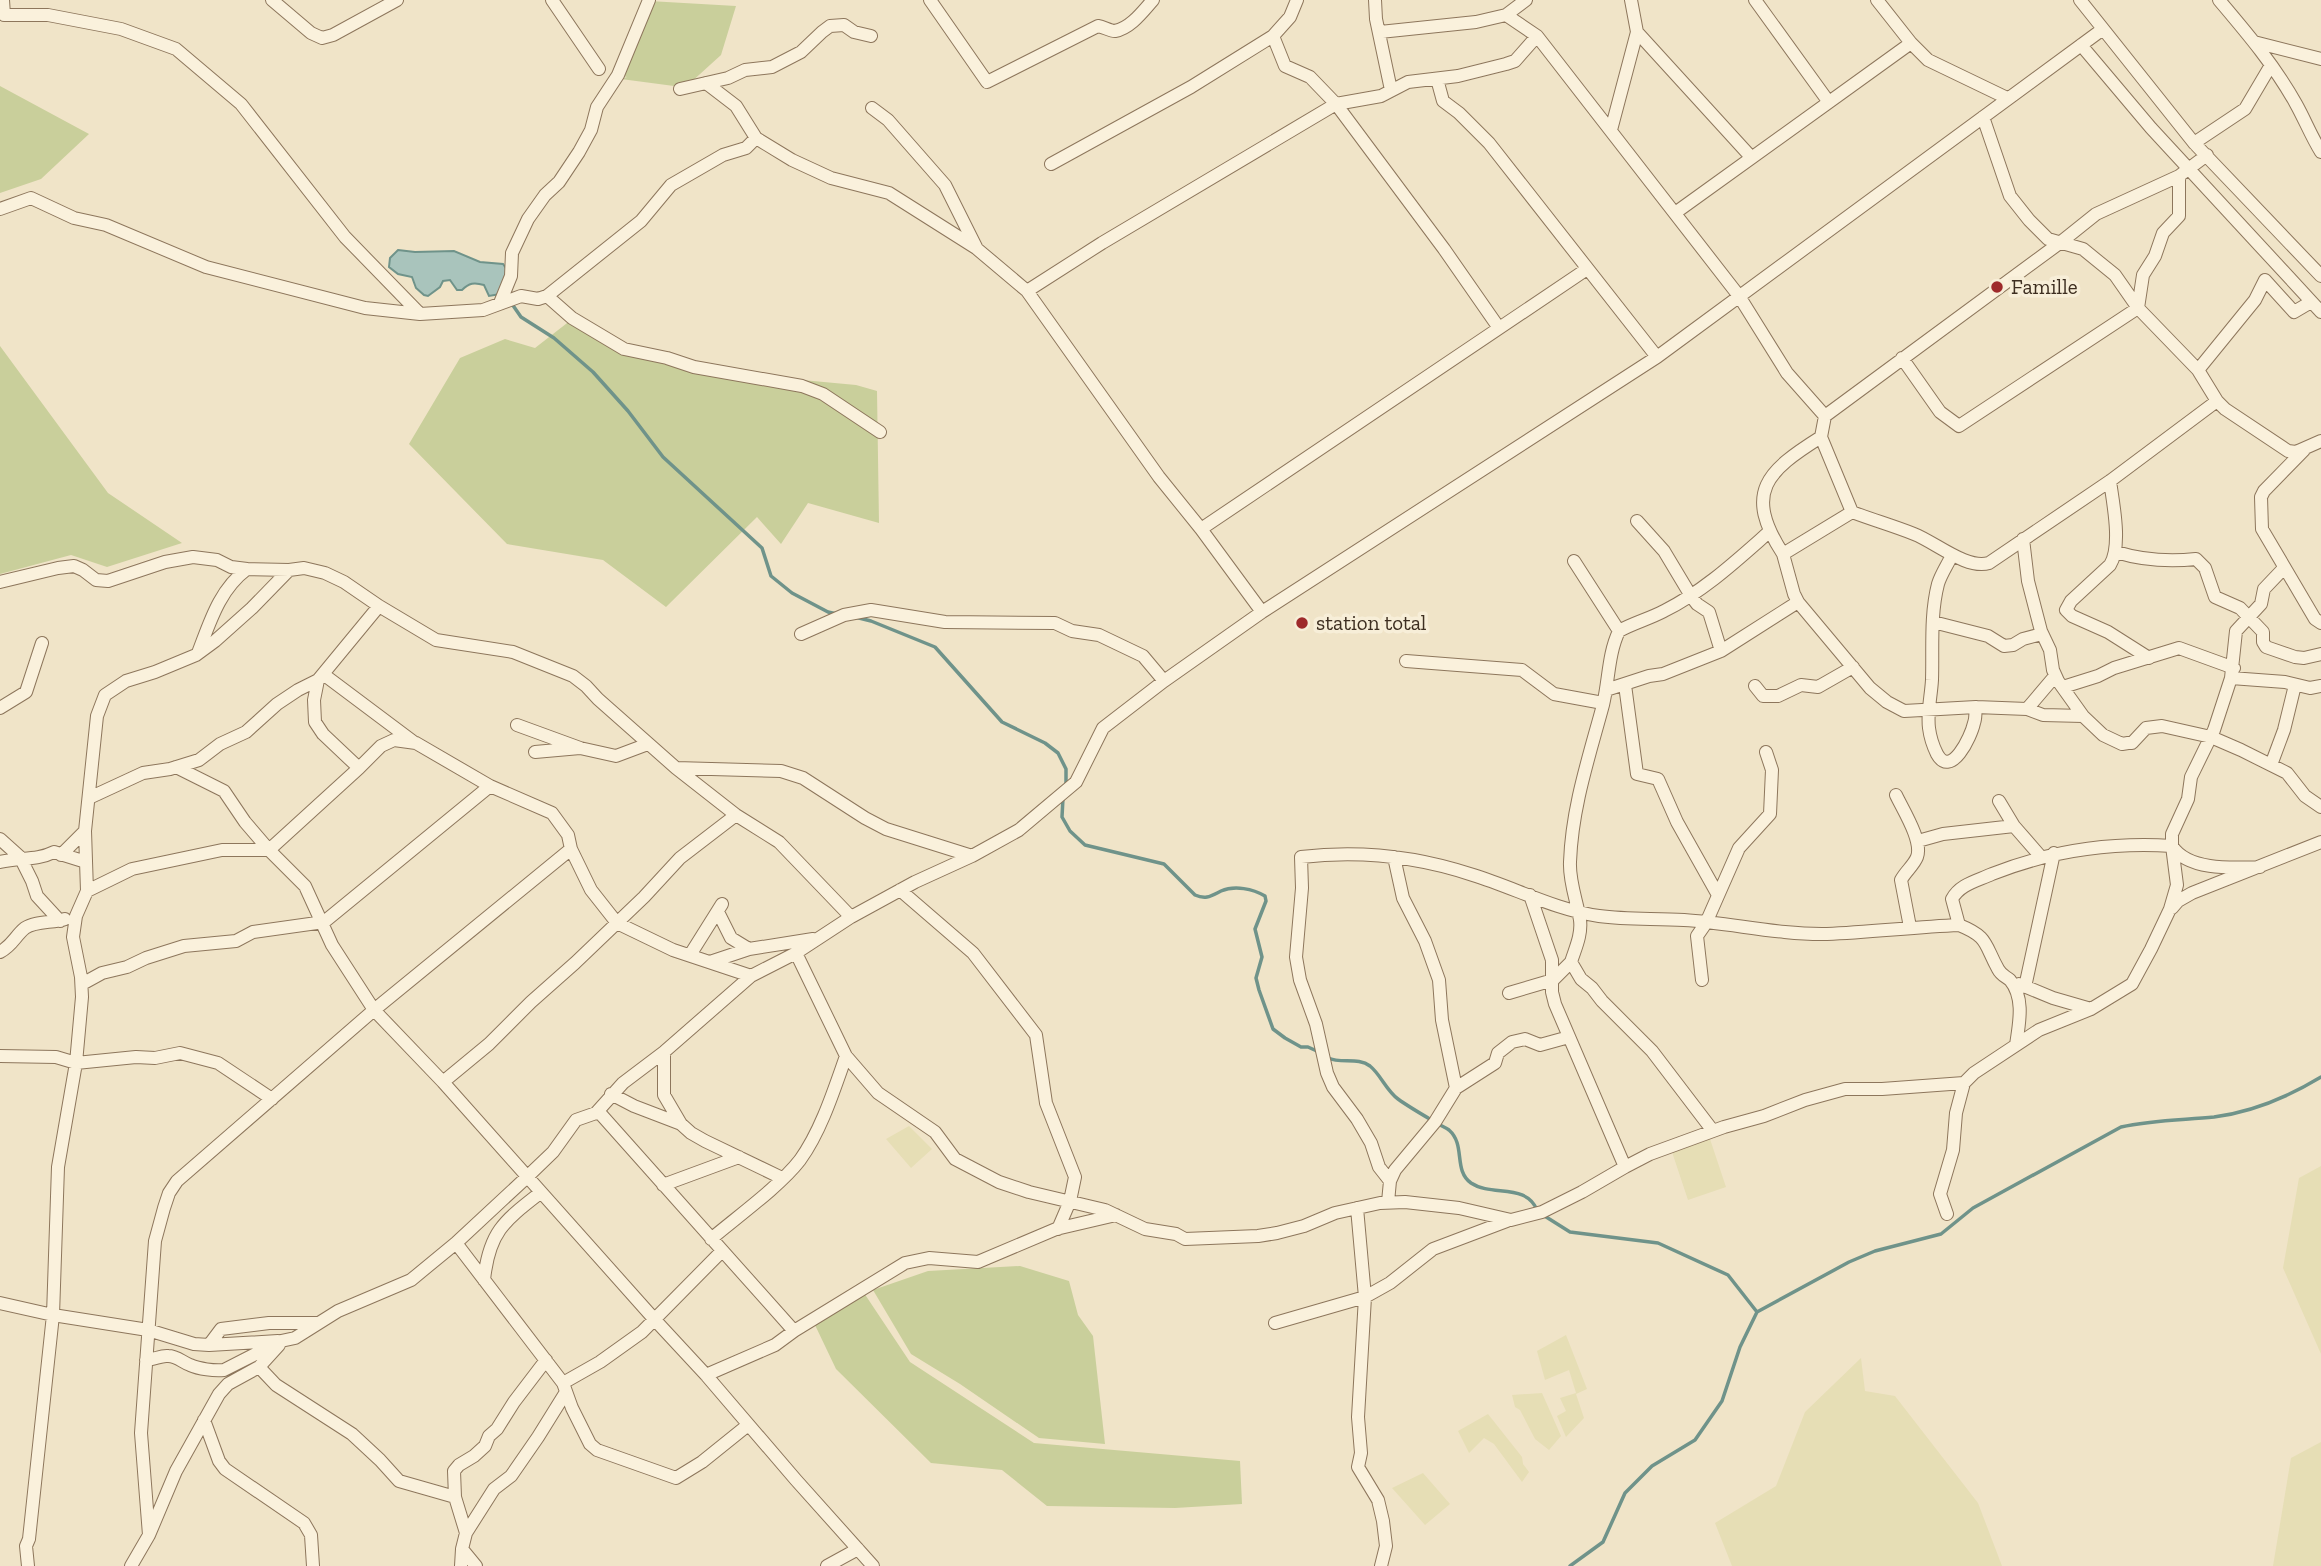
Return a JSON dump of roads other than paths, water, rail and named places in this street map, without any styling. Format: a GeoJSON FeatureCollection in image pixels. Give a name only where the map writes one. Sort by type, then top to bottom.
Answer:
{"type":"FeatureCollection","features":[{"type":"Feature","properties":{"kind":"street"},"geometry":{"type":"LineString","coordinates":[[3,0],[4,15],[48,15],[121,29],[176,49],[241,104],[345,237],[420,314]]}},
{"type":"Feature","properties":{"kind":"street"},"geometry":{"type":"LineString","coordinates":[[272,0],[311,33],[322,38],[397,0]]}},
{"type":"Feature","properties":{"kind":"street"},"geometry":{"type":"LineString","coordinates":[[500,303],[511,276],[512,253],[528,219],[545,195],[559,182],[579,152],[591,130],[597,107],[618,75],[649,0]]}},
{"type":"Feature","properties":{"kind":"street"},"geometry":{"type":"LineString","coordinates":[[930,0],[987,82],[1098,26],[1114,31],[1120,29],[1134,21],[1153,0]]}},
{"type":"Feature","properties":{"kind":"street"},"geometry":{"type":"LineString","coordinates":[[1052,164],[1191,88],[1273,36],[1290,16],[1297,0]]}},
{"type":"Feature","properties":{"kind":"street"},"geometry":{"type":"LineString","coordinates":[[1375,0],[1391,90]]}},
{"type":"Feature","properties":{"kind":"street"},"geometry":{"type":"LineString","coordinates":[[1380,32],[1476,22],[1506,15],[1526,0]]}},
{"type":"Feature","properties":{"kind":"street"},"geometry":{"type":"LineString","coordinates":[[1611,130],[1637,32],[1631,0]]}},
{"type":"Feature","properties":{"kind":"street"},"geometry":{"type":"LineString","coordinates":[[1755,0],[1828,101]]}},
{"type":"Feature","properties":{"kind":"street"},"geometry":{"type":"LineString","coordinates":[[1877,0],[1928,60],[2007,98]]}},
{"type":"Feature","properties":{"kind":"street"},"geometry":{"type":"LineString","coordinates":[[2080,0],[2194,143],[2321,276]]}},
{"type":"Feature","properties":{"kind":"street"},"geometry":{"type":"LineString","coordinates":[[2219,0],[2271,65],[2297,106],[2321,152]]}},
{"type":"Feature","properties":{"kind":"street"},"geometry":{"type":"LineString","coordinates":[[556,2],[575,36],[583,43],[599,69]]}},
{"type":"Feature","properties":{"kind":"street"},"geometry":{"type":"LineString","coordinates":[[1506,15],[1537,36],[1740,296],[1787,373],[1825,416]]}},
{"type":"Feature","properties":{"kind":"street"},"geometry":{"type":"LineString","coordinates":[[680,89],[728,78],[745,70],[772,67],[801,52],[830,26],[844,25],[854,32],[871,36]]}},
{"type":"Feature","properties":{"kind":"street"},"geometry":{"type":"LineString","coordinates":[[146,1360],[155,1360],[166,1355],[179,1358],[191,1366],[225,1370],[281,1341],[295,1338],[338,1311],[411,1280],[456,1244],[553,1152],[576,1120],[598,1111],[623,1083],[664,1052],[751,976],[796,953],[851,917],[900,890],[1019,830],[1076,782],[1103,728],[1164,681],[1262,612],[1657,357],[2104,29]]}},
{"type":"Feature","properties":{"kind":"street"},"geometry":{"type":"LineString","coordinates":[[1637,32],[1752,157]]}},
{"type":"Feature","properties":{"kind":"street"},"geometry":{"type":"LineString","coordinates":[[1273,36],[1285,66],[1310,77],[1336,104],[1499,328]]}},
{"type":"Feature","properties":{"kind":"street"},"geometry":{"type":"LineString","coordinates":[[1027,292],[1102,243],[1336,104],[1381,96],[1408,82],[1477,72],[1515,61],[1537,36]]}},
{"type":"Feature","properties":{"kind":"street"},"geometry":{"type":"LineString","coordinates":[[2254,42],[2321,60]]}},
{"type":"Feature","properties":{"kind":"street"},"geometry":{"type":"LineString","coordinates":[[1675,213],[1911,43]]}},
{"type":"Feature","properties":{"kind":"street"},"geometry":{"type":"LineString","coordinates":[[2081,45],[2183,173],[2321,312]]}},
{"type":"Feature","properties":{"kind":"street"},"geometry":{"type":"LineString","coordinates":[[2194,143],[2245,109],[2271,65]]}},
{"type":"Feature","properties":{"kind":"street"},"geometry":{"type":"LineString","coordinates":[[1437,79],[1443,102],[1459,113],[1489,144],[1657,357]]}},
{"type":"Feature","properties":{"kind":"street"},"geometry":{"type":"LineString","coordinates":[[706,83],[736,106],[756,138],[831,178],[889,193],[976,248],[1027,292],[1159,477],[1262,612]]}},
{"type":"Feature","properties":{"kind":"street"},"geometry":{"type":"LineString","coordinates":[[872,108],[888,120],[945,186],[976,248]]}},
{"type":"Feature","properties":{"kind":"street"},"geometry":{"type":"LineString","coordinates":[[1983,117],[2010,196],[2048,239],[2083,249],[2115,275],[2138,308],[2198,370],[2217,401],[2281,447],[2296,452],[2321,441]]}},
{"type":"Feature","properties":{"kind":"street"},"geometry":{"type":"LineString","coordinates":[[0,209],[31,198],[74,218],[106,225],[206,267],[365,307],[420,314],[483,310],[521,296],[538,299],[547,296],[641,220],[671,185],[723,155],[746,148],[756,138]]}},
{"type":"Feature","properties":{"kind":"street"},"geometry":{"type":"LineString","coordinates":[[2207,155],[2183,173],[2096,214],[1825,416],[1821,437],[1852,512],[1916,534],[1952,555],[1985,565],[2110,481],[2217,401]]}},
{"type":"Feature","properties":{"kind":"street"},"geometry":{"type":"LineString","coordinates":[[1902,358],[1940,412],[1959,426],[2138,308],[2143,275],[2155,256],[2163,233],[2179,216],[2183,173]]}},
{"type":"Feature","properties":{"kind":"street"},"geometry":{"type":"LineString","coordinates":[[1201,529],[1587,269]]}},
{"type":"Feature","properties":{"kind":"street"},"geometry":{"type":"LineString","coordinates":[[2198,370],[2255,300],[2264,280],[2294,312],[2311,302]]}},
{"type":"Feature","properties":{"kind":"street"},"geometry":{"type":"LineString","coordinates":[[547,296],[572,318],[624,349],[694,367],[802,386],[823,394],[880,432]]}},
{"type":"Feature","properties":{"kind":"street"},"geometry":{"type":"LineString","coordinates":[[1821,437],[1788,458],[1767,484],[1763,496],[1765,514],[1769,532],[1783,554],[1798,602],[1870,688],[1886,702],[1904,711],[1976,707],[2027,709],[2043,715],[2083,716]]}},
{"type":"Feature","properties":{"kind":"street"},"geometry":{"type":"LineString","coordinates":[[2304,450],[2264,491],[2261,497],[2262,529],[2315,619],[2321,624]]}},
{"type":"Feature","properties":{"kind":"street"},"geometry":{"type":"LineString","coordinates":[[2110,481],[2116,552],[2110,565],[2071,601],[2066,610],[2072,616],[2108,632],[2149,658]]}},
{"type":"Feature","properties":{"kind":"street"},"geometry":{"type":"LineString","coordinates":[[1783,554],[1852,512]]}},
{"type":"Feature","properties":{"kind":"street"},"geometry":{"type":"LineString","coordinates":[[1637,521],[1664,551],[1697,604],[1709,612],[1721,651]]}},
{"type":"Feature","properties":{"kind":"street"},"geometry":{"type":"LineString","coordinates":[[1509,993],[1553,979],[1570,962],[1580,935],[1570,864],[1575,811],[1606,690],[1613,643],[1619,631],[1691,596],[1719,576],[1769,532]]}},
{"type":"Feature","properties":{"kind":"street"},"geometry":{"type":"LineString","coordinates":[[2023,539],[2028,581],[2042,634],[2050,650],[2055,676],[2083,716],[2103,735],[2122,744],[2132,743],[2146,728],[2162,726],[2211,737],[2287,773],[2305,796],[2321,807]]}},
{"type":"Feature","properties":{"kind":"street"},"geometry":{"type":"LineString","coordinates":[[2116,552],[2159,560],[2196,559],[2207,573],[2215,597],[2249,615],[2263,632],[2266,647],[2295,657],[2321,654]]}},
{"type":"Feature","properties":{"kind":"street"},"geometry":{"type":"LineString","coordinates":[[1952,555],[1939,582],[1933,622],[1928,710],[1929,732],[1943,762],[1948,763],[1959,755],[1971,734],[1976,707]]}},
{"type":"Feature","properties":{"kind":"street"},"geometry":{"type":"LineString","coordinates":[[0,582],[74,566],[96,580],[108,581],[172,560],[193,557],[217,560],[231,567],[247,569],[304,568],[325,573],[344,582],[436,640],[513,652],[573,676],[676,768],[736,815],[779,842],[851,917]]}},
{"type":"Feature","properties":{"kind":"street"},"geometry":{"type":"LineString","coordinates":[[1574,561],[1619,631]]}},
{"type":"Feature","properties":{"kind":"street"},"geometry":{"type":"LineString","coordinates":[[1947,1214],[1940,1194],[1953,1150],[1956,1113],[1964,1083],[1974,1073],[2039,1030],[2091,1009],[2132,984],[2170,909],[2177,885],[2172,834],[2188,799],[2192,776],[2211,737],[2233,673],[2235,636],[2260,604],[2264,589],[2284,568]]}},
{"type":"Feature","properties":{"kind":"street"},"geometry":{"type":"LineString","coordinates":[[198,653],[223,593],[235,578],[247,569]]}},
{"type":"Feature","properties":{"kind":"street"},"geometry":{"type":"LineString","coordinates":[[28,1566],[26,1546],[29,1539],[54,1315],[58,1167],[76,1063],[82,984],[73,937],[76,916],[87,891],[85,831],[97,716],[104,695],[126,681],[155,672],[198,653],[252,608],[289,570]]}},
{"type":"Feature","properties":{"kind":"street"},"geometry":{"type":"LineString","coordinates":[[1606,690],[1675,670],[1721,651],[1798,602]]}},
{"type":"Feature","properties":{"kind":"street"},"geometry":{"type":"LineString","coordinates":[[89,798],[143,773],[176,768],[199,760],[220,744],[246,732],[277,704],[320,677],[379,606]]}},
{"type":"Feature","properties":{"kind":"street"},"geometry":{"type":"LineString","coordinates":[[802,634],[844,615],[871,610],[945,622],[1055,623],[1081,633],[1099,635],[1143,656],[1164,681]]}},
{"type":"Feature","properties":{"kind":"street"},"geometry":{"type":"LineString","coordinates":[[1933,622],[1984,634],[2008,647],[2023,639],[2042,634]]}},
{"type":"Feature","properties":{"kind":"street"},"geometry":{"type":"LineString","coordinates":[[0,708],[26,692],[43,643]]}},
{"type":"Feature","properties":{"kind":"street"},"geometry":{"type":"LineString","coordinates":[[2063,687],[2175,649],[2185,649],[2233,673],[2310,688],[2321,685]]}},
{"type":"Feature","properties":{"kind":"street"},"geometry":{"type":"LineString","coordinates":[[1406,661],[1522,670],[1554,694],[1603,703]]}},
{"type":"Feature","properties":{"kind":"street"},"geometry":{"type":"LineString","coordinates":[[1755,686],[1763,696],[1778,696],[1801,685],[1818,687],[1853,667]]}},
{"type":"Feature","properties":{"kind":"street"},"geometry":{"type":"LineString","coordinates":[[2027,709],[2055,676]]}},
{"type":"Feature","properties":{"kind":"street"},"geometry":{"type":"LineString","coordinates":[[320,677],[385,718],[416,743],[490,786],[552,813],[568,835],[571,849],[591,890],[617,923],[658,944],[751,976]]}},
{"type":"Feature","properties":{"kind":"street"},"geometry":{"type":"LineString","coordinates":[[320,677],[314,700],[315,722],[323,734],[359,768]]}},
{"type":"Feature","properties":{"kind":"street"},"geometry":{"type":"LineString","coordinates":[[1625,685],[1637,774],[1658,779],[1677,822],[1718,895]]}},
{"type":"Feature","properties":{"kind":"street"},"geometry":{"type":"LineString","coordinates":[[2271,765],[2295,685]]}},
{"type":"Feature","properties":{"kind":"street"},"geometry":{"type":"LineString","coordinates":[[517,726],[580,748],[616,756],[648,744]]}},
{"type":"Feature","properties":{"kind":"street"},"geometry":{"type":"LineString","coordinates":[[87,891],[118,874],[157,863],[222,850],[269,850],[380,746],[394,740],[416,743]]}},
{"type":"Feature","properties":{"kind":"street"},"geometry":{"type":"LineString","coordinates":[[535,752],[580,748]]}},
{"type":"Feature","properties":{"kind":"street"},"geometry":{"type":"LineString","coordinates":[[1702,980],[1697,936],[1706,923],[1740,848],[1770,814],[1772,770],[1766,752]]}},
{"type":"Feature","properties":{"kind":"street"},"geometry":{"type":"LineString","coordinates":[[176,768],[225,791],[245,822],[269,850],[301,880],[339,956],[374,1010],[443,1082],[706,1375],[873,1566]]}},
{"type":"Feature","properties":{"kind":"street"},"geometry":{"type":"LineString","coordinates":[[676,768],[781,771],[803,778],[865,818],[886,828],[972,856]]}},
{"type":"Feature","properties":{"kind":"street"},"geometry":{"type":"LineString","coordinates":[[82,984],[102,972],[127,967],[184,946],[236,941],[253,932],[324,922],[490,786]]}},
{"type":"Feature","properties":{"kind":"street"},"geometry":{"type":"LineString","coordinates":[[1896,795],[1917,841],[1917,859],[1901,880],[1910,926]]}},
{"type":"Feature","properties":{"kind":"street"},"geometry":{"type":"LineString","coordinates":[[1999,801],[2014,825],[2041,857]]}},
{"type":"Feature","properties":{"kind":"street"},"geometry":{"type":"LineString","coordinates":[[443,1082],[489,1044],[617,923],[680,858],[736,815]]}},
{"type":"Feature","properties":{"kind":"street"},"geometry":{"type":"LineString","coordinates":[[1917,841],[1943,834],[2014,825]]}},
{"type":"Feature","properties":{"kind":"street"},"geometry":{"type":"LineString","coordinates":[[61,855],[85,831]]}},
{"type":"Feature","properties":{"kind":"street"},"geometry":{"type":"LineString","coordinates":[[0,839],[20,857],[37,896],[60,921]]}},
{"type":"Feature","properties":{"kind":"street"},"geometry":{"type":"LineString","coordinates":[[2170,909],[2192,893],[2321,842]]}},
{"type":"Feature","properties":{"kind":"street"},"geometry":{"type":"LineString","coordinates":[[1959,925],[1952,899],[1961,887],[2054,853],[2130,845],[2172,846],[2183,859],[2212,866],[2260,867]]}},
{"type":"Feature","properties":{"kind":"street"},"geometry":{"type":"LineString","coordinates":[[149,1535],[141,1433],[155,1241],[169,1193],[177,1181],[374,1010],[571,849]]}},
{"type":"Feature","properties":{"kind":"street"},"geometry":{"type":"LineString","coordinates":[[0,862],[20,857],[40,859],[54,852],[86,862]]}},
{"type":"Feature","properties":{"kind":"street"},"geometry":{"type":"LineString","coordinates":[[1390,1181],[1379,1167],[1371,1143],[1357,1119],[1330,1080],[1316,1024],[1300,980],[1296,957],[1302,888],[1301,857],[1349,853],[1394,857],[1471,874],[1577,912],[1639,920],[1684,920],[1826,934],[1910,926],[1959,925],[1983,938],[2002,976],[2025,987],[2091,1009]]}},
{"type":"Feature","properties":{"kind":"street"},"geometry":{"type":"LineString","coordinates":[[2025,987],[2054,853]]}},
{"type":"Feature","properties":{"kind":"street"},"geometry":{"type":"LineString","coordinates":[[1394,857],[1403,898],[1425,941],[1439,980],[1442,1020],[1456,1088]]}},
{"type":"Feature","properties":{"kind":"street"},"geometry":{"type":"LineString","coordinates":[[900,890],[974,953],[1036,1035],[1046,1104],[1075,1177],[1070,1201],[1058,1229]]}},
{"type":"Feature","properties":{"kind":"street"},"geometry":{"type":"LineString","coordinates":[[1530,895],[1552,960],[1552,992],[1555,1004],[1625,1167]]}},
{"type":"Feature","properties":{"kind":"street"},"geometry":{"type":"LineString","coordinates":[[690,956],[720,908],[731,938],[749,949]]}},
{"type":"Feature","properties":{"kind":"street"},"geometry":{"type":"LineString","coordinates":[[0,952],[9,947],[24,929],[30,926],[76,916]]}},
{"type":"Feature","properties":{"kind":"street"},"geometry":{"type":"LineString","coordinates":[[709,962],[749,949],[818,938]]}},
{"type":"Feature","properties":{"kind":"street"},"geometry":{"type":"LineString","coordinates":[[796,953],[846,1056],[878,1093],[935,1132],[955,1158],[999,1182],[1105,1210],[1145,1229],[1197,1240],[1277,1233],[1304,1226],[1335,1213],[1388,1202],[1459,1208],[1511,1220]]}},
{"type":"Feature","properties":{"kind":"street"},"geometry":{"type":"LineString","coordinates":[[1570,962],[1581,979],[1652,1051],[1713,1131]]}},
{"type":"Feature","properties":{"kind":"street"},"geometry":{"type":"LineString","coordinates":[[2009,979],[2019,997],[2020,1017],[2016,1045]]}},
{"type":"Feature","properties":{"kind":"street"},"geometry":{"type":"LineString","coordinates":[[1388,1202],[1390,1181],[1402,1161],[1435,1122],[1456,1088],[1495,1063],[1498,1053],[1512,1042],[1525,1039],[1540,1045],[1569,1037]]}},
{"type":"Feature","properties":{"kind":"street"},"geometry":{"type":"LineString","coordinates":[[664,1052],[664,1095],[681,1124],[691,1133],[782,1178]]}},
{"type":"Feature","properties":{"kind":"street"},"geometry":{"type":"LineString","coordinates":[[0,1056],[56,1058],[76,1063],[136,1057],[155,1058],[180,1053],[218,1062],[272,1099]]}},
{"type":"Feature","properties":{"kind":"street"},"geometry":{"type":"LineString","coordinates":[[711,1239],[799,1160],[828,1106],[846,1056]]}},
{"type":"Feature","properties":{"kind":"street"},"geometry":{"type":"LineString","coordinates":[[623,1083],[634,1106]]}},
{"type":"Feature","properties":{"kind":"street"},"geometry":{"type":"LineString","coordinates":[[1275,1323],[1365,1297],[1390,1283],[1433,1249],[1511,1220],[1542,1212],[1650,1154],[1713,1131],[1845,1089],[1964,1083]]}},
{"type":"Feature","properties":{"kind":"street"},"geometry":{"type":"LineString","coordinates":[[611,1094],[681,1124]]}},
{"type":"Feature","properties":{"kind":"street"},"geometry":{"type":"LineString","coordinates":[[598,1111],[794,1331]]}},
{"type":"Feature","properties":{"kind":"street"},"geometry":{"type":"LineString","coordinates":[[663,1185],[739,1157]]}},
{"type":"Feature","properties":{"kind":"street"},"geometry":{"type":"LineString","coordinates":[[484,1280],[487,1255],[500,1228],[540,1193]]}},
{"type":"Feature","properties":{"kind":"street"},"geometry":{"type":"LineString","coordinates":[[494,1208],[506,1221]]}},
{"type":"Feature","properties":{"kind":"street"},"geometry":{"type":"LineString","coordinates":[[1357,1208],[1365,1297],[1359,1406],[1359,1467],[1378,1500],[1383,1521],[1386,1546],[1381,1566]]}},
{"type":"Feature","properties":{"kind":"street"},"geometry":{"type":"LineString","coordinates":[[706,1375],[775,1345],[905,1263],[929,1258],[978,1262],[1058,1229],[1116,1215]]}},
{"type":"Feature","properties":{"kind":"street"},"geometry":{"type":"LineString","coordinates":[[456,1244],[565,1387],[584,1434],[597,1450],[678,1478],[748,1425]]}},
{"type":"Feature","properties":{"kind":"street"},"geometry":{"type":"LineString","coordinates":[[461,1566],[467,1533],[495,1489],[511,1476],[538,1437],[565,1387],[631,1341],[722,1251]]}},
{"type":"Feature","properties":{"kind":"street"},"geometry":{"type":"LineString","coordinates":[[0,1303],[54,1315],[148,1330],[194,1344],[209,1346],[281,1341]]}},
{"type":"Feature","properties":{"kind":"street"},"geometry":{"type":"LineString","coordinates":[[209,1346],[221,1329],[269,1323],[318,1323]]}},
{"type":"Feature","properties":{"kind":"street"},"geometry":{"type":"LineString","coordinates":[[131,1566],[149,1535],[176,1471],[219,1394],[228,1384],[259,1367],[281,1341]]}},
{"type":"Feature","properties":{"kind":"street"},"geometry":{"type":"LineString","coordinates":[[467,1533],[455,1497],[454,1471],[458,1465],[485,1446],[489,1436],[497,1429],[545,1360]]}},
{"type":"Feature","properties":{"kind":"street"},"geometry":{"type":"LineString","coordinates":[[259,1367],[276,1385],[352,1434],[399,1481],[455,1497]]}},
{"type":"Feature","properties":{"kind":"street"},"geometry":{"type":"LineString","coordinates":[[204,1420],[219,1461],[225,1469],[304,1523],[311,1535],[313,1566]]}},
{"type":"Feature","properties":{"kind":"street"},"geometry":{"type":"LineString","coordinates":[[462,1549],[477,1566]]}},
{"type":"Feature","properties":{"kind":"street"},"geometry":{"type":"LineString","coordinates":[[827,1566],[858,1549]]}},
{"type":"Feature","properties":{"kind":"water"},"geometry":{"type":"Polygon","coordinates":[[[398,250],[454,251],[480,262],[503,264],[508,271],[500,294],[489,296],[484,285],[477,284],[457,290],[450,280],[443,281],[440,287],[428,296],[416,288],[412,277],[398,274],[389,267],[390,258],[398,250]]]}},
{"type":"Feature","properties":{"kind":"waterway"},"geometry":{"type":"LineString","coordinates":[[512,304],[521,317],[554,338],[593,372],[628,411],[663,457],[762,548],[771,576],[792,593],[837,614]]}},
{"type":"Feature","properties":{"kind":"waterway"},"geometry":{"type":"LineString","coordinates":[[855,617],[935,647],[1002,722],[1045,743],[1058,753],[1066,769],[1066,784]]}},
{"type":"Feature","properties":{"kind":"waterway"},"geometry":{"type":"LineString","coordinates":[[1063,798],[1062,817],[1070,831],[1085,845],[1164,864],[1195,895],[1202,897],[1238,888],[1265,896],[1266,901],[1255,929],[1262,957],[1256,978],[1259,990],[1273,1029],[1301,1047],[1319,1052]]}},
{"type":"Feature","properties":{"kind":"waterway"},"geometry":{"type":"LineString","coordinates":[[1328,1058],[1370,1066],[1398,1099],[1449,1130],[1457,1143],[1462,1171],[1471,1183],[1525,1196],[1537,1210]]}},
{"type":"Feature","properties":{"kind":"waterway"},"geometry":{"type":"LineString","coordinates":[[1570,1566],[1603,1542],[1625,1493],[1652,1466],[1695,1440],[1722,1401],[1740,1347],[1757,1312],[1849,1262],[1875,1251],[1941,1234],[1973,1208],[2121,1127],[2214,1117],[2242,1111],[2283,1097],[2321,1077]]}},
{"type":"Feature","properties":{"kind":"waterway"},"geometry":{"type":"LineString","coordinates":[[1543,1215],[1570,1232],[1658,1243],[1728,1275],[1757,1312]]}},
{"type":"Feature","properties":{"kind":"place","name":"Famille"},"geometry":{"type":"Point","coordinates":[1997,287]}},
{"type":"Feature","properties":{"kind":"place","name":"station total"},"geometry":{"type":"Point","coordinates":[1302,623]}}]}
